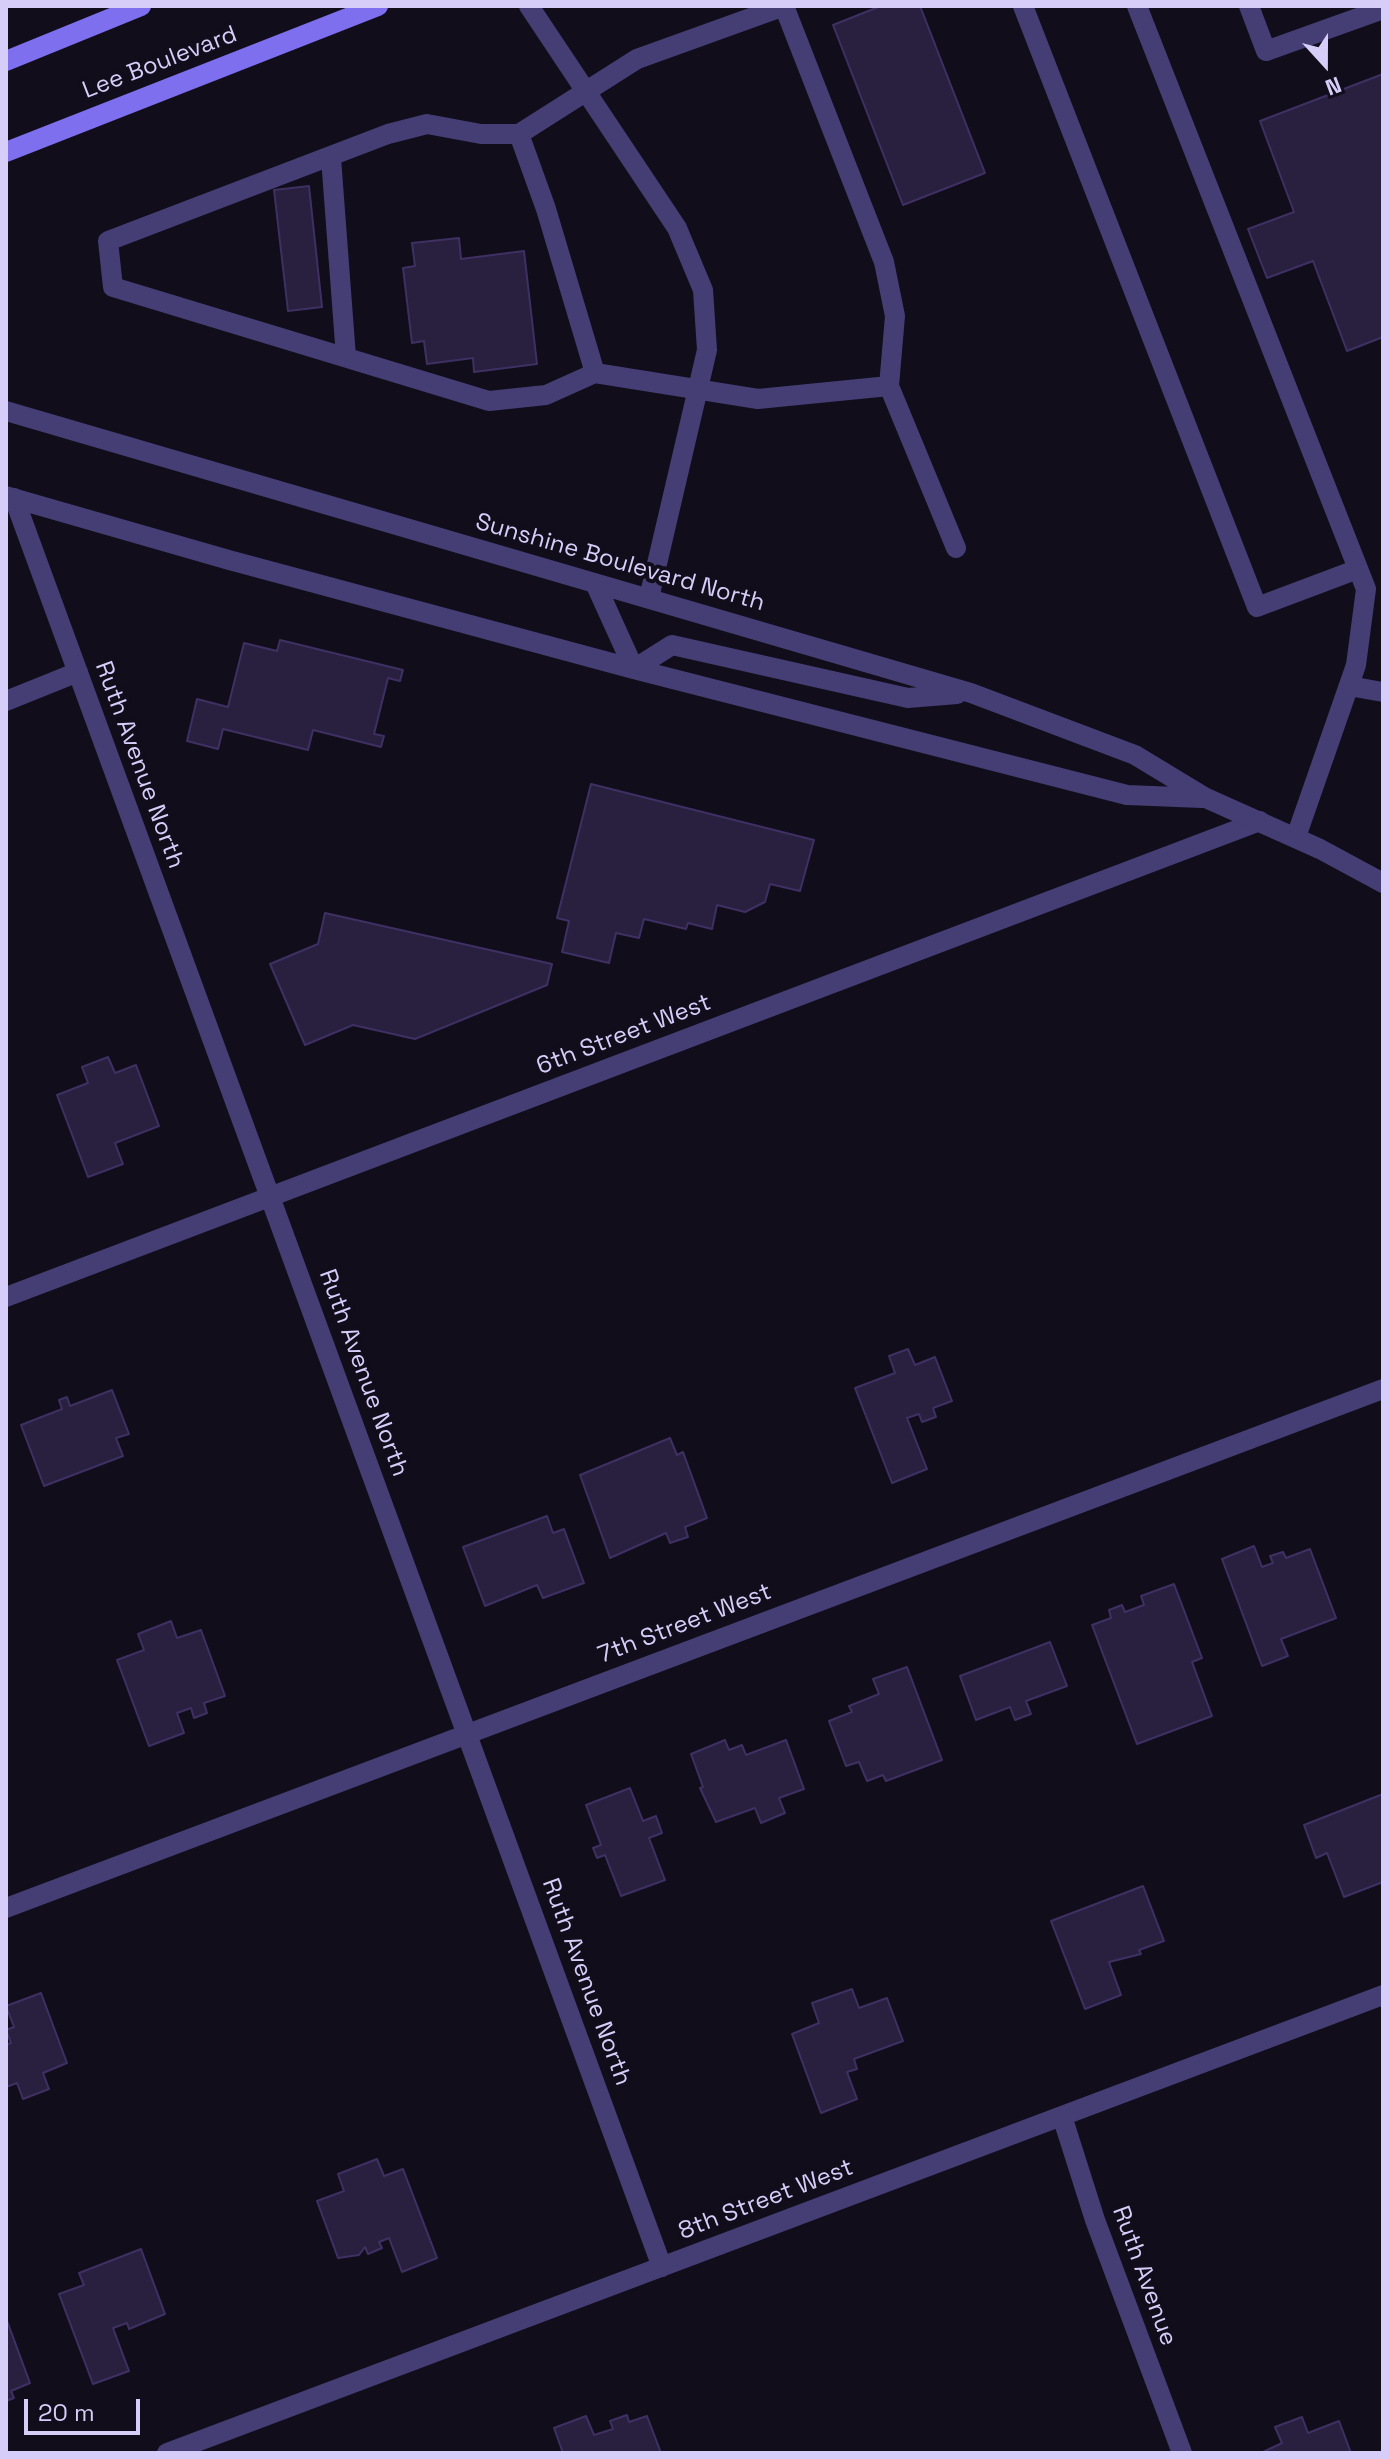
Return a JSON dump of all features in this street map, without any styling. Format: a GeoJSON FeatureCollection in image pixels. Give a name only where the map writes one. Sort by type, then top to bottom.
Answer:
{"type":"FeatureCollection","features":[{"type":"Feature","properties":{"kind":"main road"},"geometry":{"type":"LineString","coordinates":[[6,61],[141,6]]}},
{"type":"Feature","properties":{"kind":"main road","name":"Lee Boulevard"},"geometry":{"type":"LineString","coordinates":[[6,152],[378,6]]}},
{"type":"Feature","properties":{"kind":"street"},"geometry":{"type":"LineString","coordinates":[[529,6],[677,228],[703,290],[707,350],[649,598]]}},
{"type":"Feature","properties":{"kind":"street"},"geometry":{"type":"LineString","coordinates":[[889,386],[758,399],[595,373],[546,395],[489,401],[113,287],[108,241],[427,124],[481,134],[519,134],[583,90],[637,59],[785,6],[884,262],[895,316],[889,386],[956,548]]}},
{"type":"Feature","properties":{"kind":"street"},"geometry":{"type":"LineString","coordinates":[[1023,6],[1257,607],[1358,569]]}},
{"type":"Feature","properties":{"kind":"street"},"geometry":{"type":"LineString","coordinates":[[1137,6],[1366,589],[1356,665],[1296,837]]}},
{"type":"Feature","properties":{"kind":"street"},"geometry":{"type":"LineString","coordinates":[[1249,6],[1266,51],[1374,9]]}},
{"type":"Feature","properties":{"kind":"street"},"geometry":{"type":"LineString","coordinates":[[519,134],[546,209],[595,373]]}},
{"type":"Feature","properties":{"kind":"street"},"geometry":{"type":"LineString","coordinates":[[331,158],[346,357]]}},
{"type":"Feature","properties":{"kind":"street","name":"Sunshine Boulevard North"},"geometry":{"type":"LineString","coordinates":[[6,411],[971,693],[1135,755],[1206,798],[1296,837],[1383,883]]}},
{"type":"Feature","properties":{"kind":"street","name":"Sunshine Boulevard North"},"geometry":{"type":"LineString","coordinates":[[10,497],[229,560],[634,669],[1127,795],[1206,798]]}},
{"type":"Feature","properties":{"kind":"street","name":"Ruth Avenue North"},"geometry":{"type":"LineString","coordinates":[[10,497],[78,672],[662,2267]]}},
{"type":"Feature","properties":{"kind":"street"},"geometry":{"type":"LineString","coordinates":[[595,583],[634,669],[672,645],[908,698],[971,693]]}},
{"type":"Feature","properties":{"kind":"street"},"geometry":{"type":"LineString","coordinates":[[6,701],[78,672]]}},
{"type":"Feature","properties":{"kind":"street"},"geometry":{"type":"LineString","coordinates":[[1349,686],[1383,692]]}},
{"type":"Feature","properties":{"kind":"street","name":"6th Street West"},"geometry":{"type":"LineString","coordinates":[[6,1297],[1260,821]]}},
{"type":"Feature","properties":{"kind":"street","name":"7th Street West"},"geometry":{"type":"LineString","coordinates":[[6,1908],[1383,1389]]}},
{"type":"Feature","properties":{"kind":"street","name":"8th Street West"},"geometry":{"type":"LineString","coordinates":[[167,2453],[1383,1995]]}},
{"type":"Feature","properties":{"kind":"street","name":"Ruth Avenue"},"geometry":{"type":"LineString","coordinates":[[1062,2116],[1095,2220],[1182,2453]]}},
{"type":"Feature","properties":{"kind":"building"},"geometry":{"type":"Polygon","coordinates":[[[881,6],[920,6],[985,173],[903,205],[833,25],[881,6]]]}},
{"type":"Feature","properties":{"kind":"building"},"geometry":{"type":"Polygon","coordinates":[[[1383,74],[1383,337],[1347,351],[1313,261],[1267,278],[1248,229],[1294,212],[1260,121],[1383,74]]]}},
{"type":"Feature","properties":{"kind":"building"},"geometry":{"type":"Polygon","coordinates":[[[309,186],[322,307],[288,311],[274,190],[309,186]]]}},
{"type":"Feature","properties":{"kind":"building"},"geometry":{"type":"Polygon","coordinates":[[[459,238],[461,259],[524,251],[537,364],[474,372],[473,358],[427,364],[424,341],[412,343],[403,268],[415,266],[412,243],[459,238]]]}},
{"type":"Feature","properties":{"kind":"building"},"geometry":{"type":"Polygon","coordinates":[[[280,640],[403,670],[400,681],[388,678],[374,734],[384,736],[381,747],[313,730],[308,750],[223,729],[218,749],[187,741],[197,699],[228,707],[244,643],[277,651],[280,640]]]}},
{"type":"Feature","properties":{"kind":"building"},"geometry":{"type":"Polygon","coordinates":[[[591,784],[814,840],[800,891],[770,884],[765,902],[745,912],[717,905],[712,929],[688,923],[686,929],[644,919],[639,938],[616,933],[609,963],[562,952],[569,921],[557,918],[591,784]]]}},
{"type":"Feature","properties":{"kind":"building"},"geometry":{"type":"Polygon","coordinates":[[[325,913],[552,964],[547,985],[415,1039],[353,1025],[305,1045],[270,964],[318,944],[325,913]]]}},
{"type":"Feature","properties":{"kind":"building"},"geometry":{"type":"Polygon","coordinates":[[[108,1057],[115,1073],[136,1065],[159,1126],[115,1143],[123,1164],[88,1177],[57,1095],[88,1083],[82,1067],[108,1057]]]}},
{"type":"Feature","properties":{"kind":"building"},"geometry":{"type":"Polygon","coordinates":[[[908,1349],[915,1365],[935,1357],[952,1401],[933,1408],[936,1417],[922,1422],[919,1414],[907,1418],[927,1469],[892,1483],[855,1388],[895,1373],[889,1356],[908,1349]]]}},
{"type":"Feature","properties":{"kind":"building"},"geometry":{"type":"Polygon","coordinates":[[[112,1390],[129,1434],[116,1438],[123,1456],[44,1486],[21,1425],[62,1409],[59,1400],[67,1397],[70,1406],[112,1390]]]}},
{"type":"Feature","properties":{"kind":"building"},"geometry":{"type":"Polygon","coordinates":[[[670,1438],[677,1455],[683,1452],[707,1518],[685,1527],[688,1537],[670,1543],[666,1533],[610,1558],[580,1475],[670,1438]]]}},
{"type":"Feature","properties":{"kind":"building"},"geometry":{"type":"Polygon","coordinates":[[[547,1516],[553,1533],[564,1529],[584,1583],[543,1598],[537,1585],[485,1606],[463,1547],[547,1516]]]}},
{"type":"Feature","properties":{"kind":"building"},"geometry":{"type":"Polygon","coordinates":[[[1254,1546],[1262,1567],[1273,1563],[1270,1556],[1283,1552],[1286,1558],[1310,1549],[1336,1618],[1281,1639],[1288,1656],[1262,1666],[1222,1559],[1254,1546]]]}},
{"type":"Feature","properties":{"kind":"building"},"geometry":{"type":"Polygon","coordinates":[[[1174,1584],[1202,1658],[1192,1662],[1212,1716],[1137,1744],[1092,1625],[1111,1618],[1109,1610],[1122,1605],[1125,1612],[1144,1605],[1141,1596],[1174,1584]]]}},
{"type":"Feature","properties":{"kind":"building"},"geometry":{"type":"Polygon","coordinates":[[[171,1621],[177,1638],[201,1630],[225,1696],[204,1703],[207,1713],[194,1718],[191,1708],[177,1713],[184,1733],[149,1746],[117,1660],[144,1650],[138,1634],[171,1621]]]}},
{"type":"Feature","properties":{"kind":"building"},"geometry":{"type":"Polygon","coordinates":[[[1050,1642],[1067,1686],[1026,1701],[1031,1714],[1015,1720],[1010,1707],[976,1720],[960,1676],[1050,1642]]]}},
{"type":"Feature","properties":{"kind":"building"},"geometry":{"type":"Polygon","coordinates":[[[907,1667],[942,1760],[886,1781],[883,1775],[867,1781],[859,1762],[846,1766],[829,1721],[852,1712],[849,1706],[879,1694],[873,1679],[907,1667]]]}},
{"type":"Feature","properties":{"kind":"building"},"geometry":{"type":"Polygon","coordinates":[[[725,1740],[729,1750],[742,1745],[746,1755],[786,1740],[804,1789],[779,1798],[785,1813],[761,1823],[755,1808],[716,1822],[700,1788],[703,1787],[691,1754],[725,1740]]]}},
{"type":"Feature","properties":{"kind":"building"},"geometry":{"type":"Polygon","coordinates":[[[630,1788],[643,1821],[656,1816],[662,1833],[649,1838],[665,1880],[621,1896],[605,1855],[597,1858],[593,1848],[601,1845],[586,1805],[630,1788]]]}},
{"type":"Feature","properties":{"kind":"building"},"geometry":{"type":"Polygon","coordinates":[[[1383,1794],[1383,1882],[1344,1897],[1327,1853],[1316,1858],[1304,1825],[1383,1794]]]}},
{"type":"Feature","properties":{"kind":"building"},"geometry":{"type":"Polygon","coordinates":[[[1143,1886],[1164,1941],[1139,1950],[1141,1954],[1109,1962],[1121,1995],[1085,2009],[1051,1921],[1143,1886]]]}},
{"type":"Feature","properties":{"kind":"building"},"geometry":{"type":"Polygon","coordinates":[[[852,1989],[859,2008],[887,1998],[903,2041],[854,2059],[857,2069],[847,2072],[857,2099],[821,2113],[792,2034],[819,2023],[812,2003],[852,1989]]]}},
{"type":"Feature","properties":{"kind":"building"},"geometry":{"type":"Polygon","coordinates":[[[41,1993],[67,2063],[43,2073],[49,2089],[23,2099],[17,2083],[6,2087],[6,2045],[11,2043],[6,2030],[14,2027],[6,2006],[41,1993]]]}},
{"type":"Feature","properties":{"kind":"building"},"geometry":{"type":"Polygon","coordinates":[[[377,2159],[384,2176],[403,2169],[437,2258],[402,2272],[389,2238],[379,2242],[382,2248],[368,2254],[365,2247],[359,2255],[338,2258],[317,2201],[344,2191],[338,2174],[377,2159]]]}},
{"type":"Feature","properties":{"kind":"building"},"geometry":{"type":"Polygon","coordinates":[[[141,2249],[165,2314],[129,2329],[127,2323],[113,2328],[129,2371],[93,2384],[59,2294],[84,2285],[79,2273],[141,2249]]]}},
{"type":"Feature","properties":{"kind":"building"},"geometry":{"type":"Polygon","coordinates":[[[6,2318],[30,2383],[11,2391],[14,2398],[6,2401],[6,2318]]]}},
{"type":"Feature","properties":{"kind":"building"},"geometry":{"type":"Polygon","coordinates":[[[627,2415],[629,2422],[647,2416],[661,2453],[563,2453],[554,2428],[586,2416],[594,2435],[613,2429],[610,2421],[627,2415]]]}},
{"type":"Feature","properties":{"kind":"building"},"geometry":{"type":"Polygon","coordinates":[[[1302,2417],[1308,2433],[1339,2421],[1351,2453],[1261,2453],[1282,2443],[1275,2427],[1302,2417]]]}}]}
